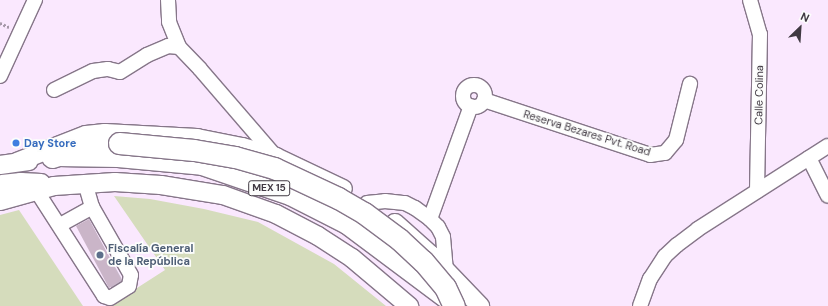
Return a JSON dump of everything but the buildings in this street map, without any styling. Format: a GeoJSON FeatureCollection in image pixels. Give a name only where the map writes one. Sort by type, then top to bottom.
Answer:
{"type":"FeatureCollection","features":[{"type":"Feature","properties":{"kind":"highway"},"geometry":{"type":"LineString","coordinates":[[52,157],[82,147],[119,143],[194,150],[235,157],[274,168],[338,198],[364,213],[399,239],[423,262],[445,287],[455,306]]}},
{"type":"Feature","properties":{"kind":"main road"},"geometry":{"type":"LineString","coordinates":[[8,163],[86,135],[105,133],[196,138],[242,147],[276,157],[349,192],[367,203],[417,241],[480,306]]}},
{"type":"Feature","properties":{"kind":"main road","name":"MEX 15"},"geometry":{"type":"LineString","coordinates":[[8,163],[52,157],[118,158],[202,166],[290,196],[347,225],[455,306]]}},
{"type":"Feature","properties":{"kind":"main road"},"geometry":{"type":"LineString","coordinates":[[1,193],[21,182],[54,186]]}},
{"type":"Feature","properties":{"kind":"main road","name":"MEX 15"},"geometry":{"type":"LineString","coordinates":[[1,193],[36,190],[54,186],[84,183],[115,182],[161,185],[223,195],[250,204],[299,225],[336,246],[409,306]]}},
{"type":"Feature","properties":{"kind":"street"},"geometry":{"type":"LineString","coordinates":[[0,76],[35,0]]}},
{"type":"Feature","properties":{"kind":"street"},"geometry":{"type":"LineString","coordinates":[[168,0],[169,22],[179,47],[276,157]]}},
{"type":"Feature","properties":{"kind":"street","name":"Calle Colina"},"geometry":{"type":"LineString","coordinates":[[750,0],[760,34],[757,191]]}},
{"type":"Feature","properties":{"kind":"street"},"geometry":{"type":"LineString","coordinates":[[54,90],[93,71],[108,69],[120,72],[154,52],[168,46],[179,47]]}},
{"type":"Feature","properties":{"kind":"street","name":"Reserva Bezares Pvt. Road"},"geometry":{"type":"LineString","coordinates":[[484,100],[650,155],[665,153],[676,140],[690,84]]}},
{"type":"Feature","properties":{"kind":"street"},"geometry":{"type":"LineString","coordinates":[[470,86],[477,86],[480,87],[484,93],[484,100],[480,105],[470,106],[465,102],[463,95],[470,86]]}},
{"type":"Feature","properties":{"kind":"street"},"geometry":{"type":"LineString","coordinates":[[430,218],[470,106]]}},
{"type":"Feature","properties":{"kind":"street"},"geometry":{"type":"LineString","coordinates":[[640,306],[650,279],[665,256],[698,229],[828,146]]}},
{"type":"Feature","properties":{"kind":"street"},"geometry":{"type":"LineString","coordinates":[[809,158],[828,196]]}},
{"type":"Feature","properties":{"kind":"street"},"geometry":{"type":"LineString","coordinates":[[36,190],[60,225],[104,296],[110,298],[129,286],[131,276],[92,207],[84,183]]}},
{"type":"Feature","properties":{"kind":"street"},"geometry":{"type":"LineString","coordinates":[[367,203],[385,201],[405,203],[430,218],[438,227],[443,236],[446,270]]}},
{"type":"Feature","properties":{"kind":"street"},"geometry":{"type":"LineString","coordinates":[[60,225],[92,207]]}},
{"type":"Feature","properties":{"kind":"green space"},"geometry":{"type":"Polygon","coordinates":[[[114,196],[150,199],[204,209],[258,222],[334,264],[386,306],[109,306],[165,270],[114,196]]]}},
{"type":"Feature","properties":{"kind":"green space"},"geometry":{"type":"Polygon","coordinates":[[[19,210],[83,306],[0,306],[0,215],[19,210]]]}},
{"type":"Feature","properties":{"kind":"place","name":"Day Store"},"geometry":{"type":"Point","coordinates":[16,143]}},
{"type":"Feature","properties":{"kind":"place","name":"Fiscalía General de la República"},"geometry":{"type":"Point","coordinates":[100,255]}}]}
